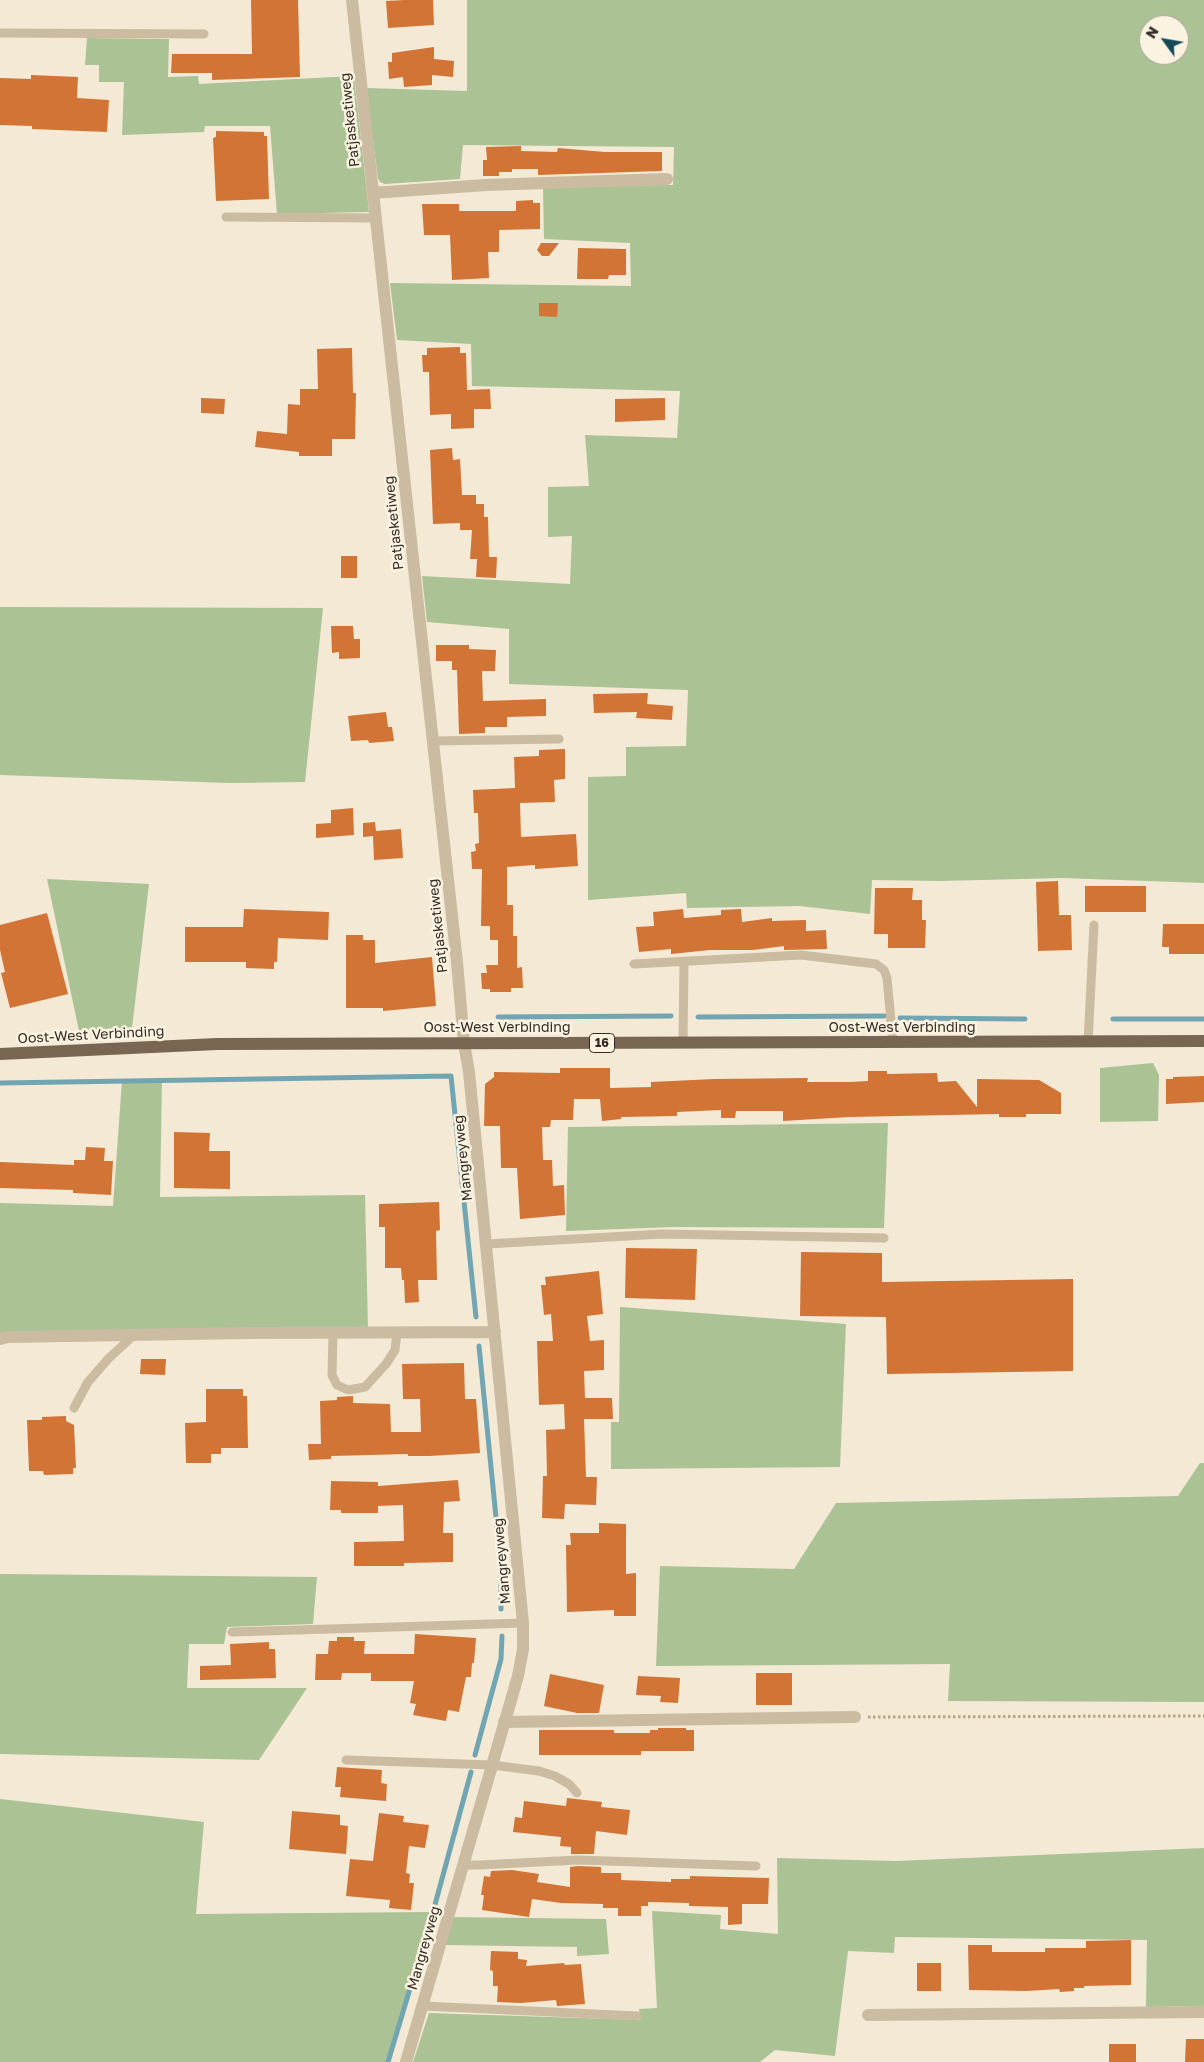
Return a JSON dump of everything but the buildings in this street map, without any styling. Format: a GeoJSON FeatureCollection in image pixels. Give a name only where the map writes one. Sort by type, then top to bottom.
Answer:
{"type":"FeatureCollection","features":[{"type":"Feature","properties":{"kind":"main road","name":"Oost-West Verbinding"},"geometry":{"type":"LineString","coordinates":[[0,1054],[217,1044],[1204,1042]]}},
{"type":"Feature","properties":{"kind":"street","name":"Patjasketiweg"},"geometry":{"type":"LineString","coordinates":[[352,0],[464,1043]]}},
{"type":"Feature","properties":{"kind":"street"},"geometry":{"type":"LineString","coordinates":[[372,193],[486,185],[667,179]]}},
{"type":"Feature","properties":{"kind":"street","name":"Mangreyweg"},"geometry":{"type":"LineString","coordinates":[[406,2062],[518,1676],[523,1650],[523,1623],[487,1244],[469,1072],[464,1043]]}},
{"type":"Feature","properties":{"kind":"street"},"geometry":{"type":"LineString","coordinates":[[0,1339],[8,1337],[495,1332]]}},
{"type":"Feature","properties":{"kind":"street"},"geometry":{"type":"LineString","coordinates":[[504,1722],[855,1717]]}},
{"type":"Feature","properties":{"kind":"street"},"geometry":{"type":"LineString","coordinates":[[868,2015],[1204,2012]]}},
{"type":"Feature","properties":{"kind":"lane"},"geometry":{"type":"LineString","coordinates":[[0,33],[204,34]]}},
{"type":"Feature","properties":{"kind":"lane"},"geometry":{"type":"LineString","coordinates":[[226,217],[375,218]]}},
{"type":"Feature","properties":{"kind":"lane"},"geometry":{"type":"LineString","coordinates":[[433,741],[559,739]]}},
{"type":"Feature","properties":{"kind":"lane"},"geometry":{"type":"LineString","coordinates":[[1088,1042],[1094,925]]}},
{"type":"Feature","properties":{"kind":"lane"},"geometry":{"type":"LineString","coordinates":[[634,964],[801,955],[876,964],[884,970],[887,978],[893,1043]]}},
{"type":"Feature","properties":{"kind":"lane"},"geometry":{"type":"LineString","coordinates":[[683,1043],[684,962]]}},
{"type":"Feature","properties":{"kind":"lane"},"geometry":{"type":"LineString","coordinates":[[487,1244],[662,1234],[884,1238]]}},
{"type":"Feature","properties":{"kind":"lane"},"geometry":{"type":"LineString","coordinates":[[333,1333],[332,1375],[337,1385],[348,1390],[365,1387],[374,1379],[395,1350],[397,1333]]}},
{"type":"Feature","properties":{"kind":"lane"},"geometry":{"type":"LineString","coordinates":[[74,1408],[88,1382],[109,1358],[134,1336]]}},
{"type":"Feature","properties":{"kind":"lane"},"geometry":{"type":"LineString","coordinates":[[232,1632],[523,1623]]}},
{"type":"Feature","properties":{"kind":"lane"},"geometry":{"type":"LineString","coordinates":[[346,1760],[492,1765],[539,1771],[555,1776],[569,1784],[577,1793]]}},
{"type":"Feature","properties":{"kind":"lane"},"geometry":{"type":"LineString","coordinates":[[463,1864],[480,1865],[578,1860],[721,1863],[756,1866]]}},
{"type":"Feature","properties":{"kind":"lane"},"geometry":{"type":"LineString","coordinates":[[423,2006],[637,2016]]}},
{"type":"Feature","properties":{"kind":"path"},"geometry":{"type":"LineString","coordinates":[[855,1717],[1204,1716]]}},
{"type":"Feature","properties":{"kind":"green space"},"geometry":{"type":"Polygon","coordinates":[[[467,0],[1204,0],[1204,883],[1062,878],[941,881],[872,880],[870,914],[799,906],[687,908],[686,893],[588,900],[588,777],[626,776],[626,747],[686,746],[688,690],[509,684],[509,629],[427,622],[422,576],[570,584],[572,536],[548,537],[548,487],[589,486],[585,435],[677,438],[680,391],[472,386],[471,344],[397,340],[390,283],[631,286],[630,243],[544,239],[543,186],[673,185],[674,147],[463,145],[460,179],[385,184],[380,182],[378,178],[366,88],[467,91],[467,0]]]}},
{"type":"Feature","properties":{"kind":"green space"},"geometry":{"type":"Polygon","coordinates":[[[87,38],[169,39],[168,77],[198,76],[199,84],[354,76],[369,212],[277,214],[270,126],[205,126],[204,132],[122,135],[124,82],[99,82],[99,65],[85,65],[87,38]]]}},
{"type":"Feature","properties":{"kind":"green space"},"geometry":{"type":"Polygon","coordinates":[[[0,607],[323,608],[305,782],[229,783],[0,775],[0,607]]]}},
{"type":"Feature","properties":{"kind":"green space"},"geometry":{"type":"Polygon","coordinates":[[[47,879],[149,884],[132,1028],[79,1031],[47,879]]]}},
{"type":"Feature","properties":{"kind":"green space"},"geometry":{"type":"Polygon","coordinates":[[[1153,1063],[1159,1075],[1158,1121],[1100,1122],[1100,1068],[1153,1063]]]}},
{"type":"Feature","properties":{"kind":"green space"},"geometry":{"type":"Polygon","coordinates":[[[162,1080],[160,1197],[365,1195],[368,1329],[0,1335],[0,1203],[113,1206],[122,1081],[162,1080]]]}},
{"type":"Feature","properties":{"kind":"green space"},"geometry":{"type":"Polygon","coordinates":[[[888,1123],[884,1228],[674,1227],[566,1231],[568,1127],[888,1123]]]}},
{"type":"Feature","properties":{"kind":"green space"},"geometry":{"type":"Polygon","coordinates":[[[620,1307],[846,1324],[840,1467],[611,1469],[611,1422],[619,1422],[620,1307]]]}},
{"type":"Feature","properties":{"kind":"green space"},"geometry":{"type":"Polygon","coordinates":[[[1200,1463],[1204,1463],[1204,1702],[948,1701],[950,1664],[656,1666],[660,1566],[794,1569],[836,1503],[1178,1496],[1200,1463]]]}},
{"type":"Feature","properties":{"kind":"green space"},"geometry":{"type":"Polygon","coordinates":[[[0,1574],[317,1577],[313,1624],[227,1627],[224,1644],[189,1644],[187,1688],[307,1688],[259,1760],[0,1754],[0,1574]]]}},
{"type":"Feature","properties":{"kind":"green space"},"geometry":{"type":"Polygon","coordinates":[[[0,1799],[204,1822],[196,1914],[433,1912],[388,2062],[0,2062],[0,1799]]]}},
{"type":"Feature","properties":{"kind":"green space"},"geometry":{"type":"Polygon","coordinates":[[[1204,1848],[1204,2006],[1146,2007],[1147,1940],[895,1937],[894,1953],[848,1951],[835,2056],[775,2050],[760,2062],[413,2062],[429,2013],[640,2020],[639,2009],[657,2008],[652,1911],[721,1915],[720,1929],[778,1934],[777,1858],[896,1861],[1204,1848]]]}},
{"type":"Feature","properties":{"kind":"green space"},"geometry":{"type":"Polygon","coordinates":[[[451,1917],[606,1919],[609,1954],[577,1956],[577,1947],[444,1945],[451,1917]]]}},
{"type":"Feature","properties":{"kind":"waterway"},"geometry":{"type":"LineString","coordinates":[[498,1017],[671,1016]]}},
{"type":"Feature","properties":{"kind":"waterway"},"geometry":{"type":"LineString","coordinates":[[698,1017],[884,1016]]}},
{"type":"Feature","properties":{"kind":"waterway"},"geometry":{"type":"LineString","coordinates":[[900,1018],[1025,1019]]}},
{"type":"Feature","properties":{"kind":"waterway"},"geometry":{"type":"LineString","coordinates":[[1113,1019],[1204,1019]]}},
{"type":"Feature","properties":{"kind":"waterway"},"geometry":{"type":"LineString","coordinates":[[0,1083],[451,1076],[476,1317]]}},
{"type":"Feature","properties":{"kind":"waterway"},"geometry":{"type":"LineString","coordinates":[[479,1346],[501,1568],[501,1609]]}},
{"type":"Feature","properties":{"kind":"waterway"},"geometry":{"type":"LineString","coordinates":[[475,1755],[501,1659],[502,1636]]}},
{"type":"Feature","properties":{"kind":"waterway"},"geometry":{"type":"LineString","coordinates":[[388,2062],[433,1912],[471,1772]]}}]}
